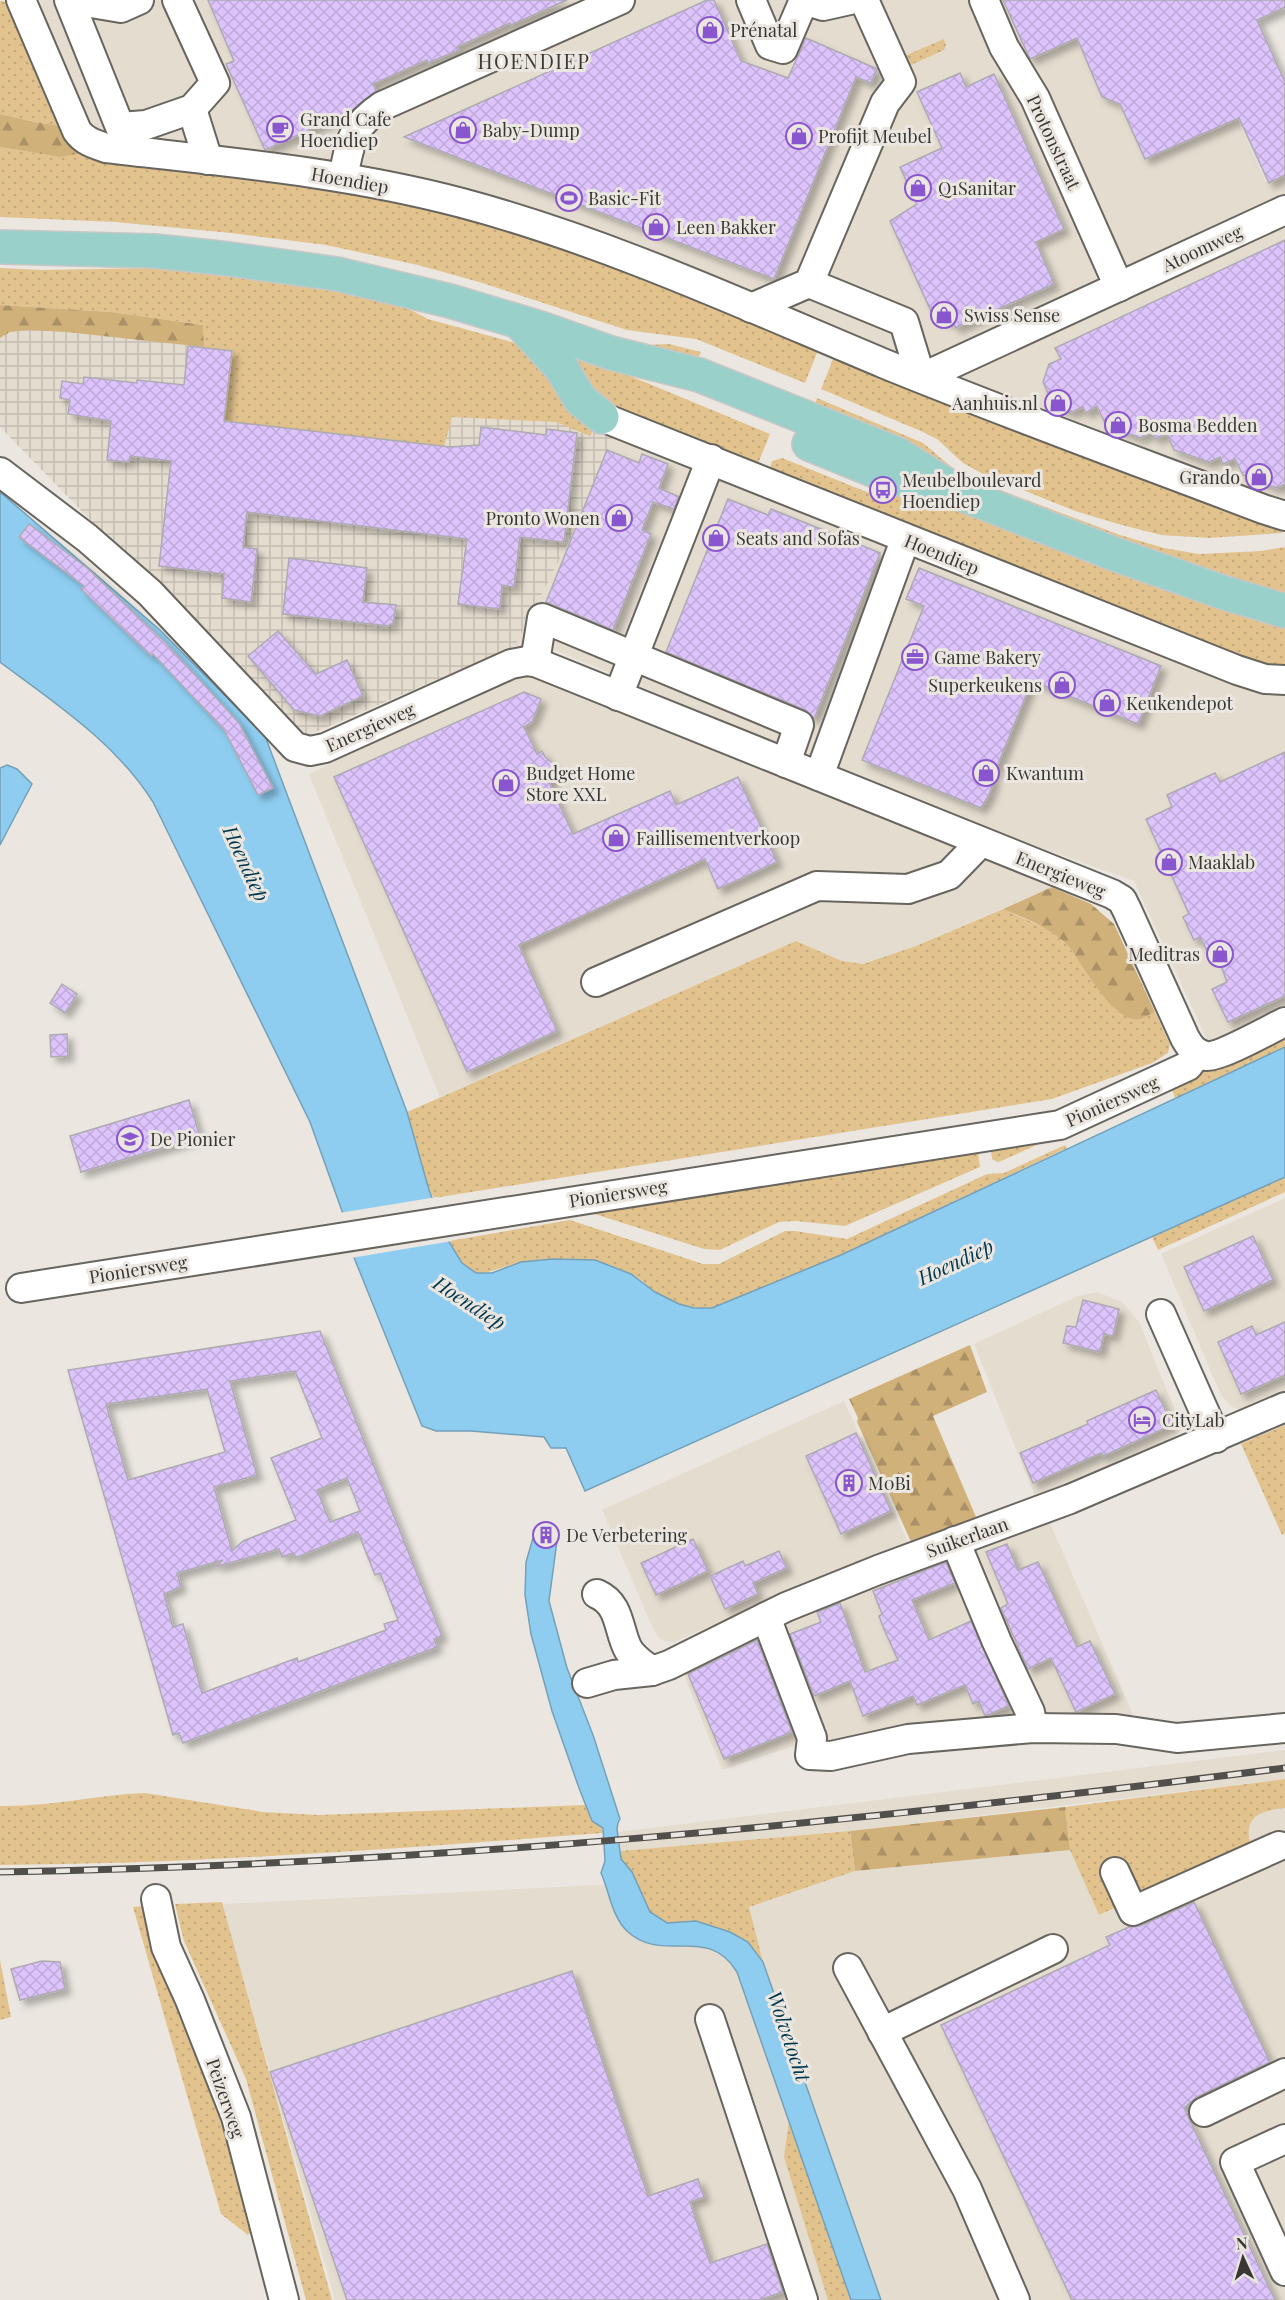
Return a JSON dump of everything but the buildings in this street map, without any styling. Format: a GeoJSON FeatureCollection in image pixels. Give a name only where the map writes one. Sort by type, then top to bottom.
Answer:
{"type":"FeatureCollection","features":[{"type":"Feature","properties":{"kind":"main road"},"geometry":{"type":"LineString","coordinates":[[0,247],[154,251],[281,265],[393,286],[450,301],[611,353],[692,396],[877,471],[961,494],[1114,554],[1222,592],[1285,610]]}},
{"type":"Feature","properties":{"kind":"main road"},"geometry":{"type":"LineString","coordinates":[[519,322],[562,369],[580,399],[602,417]]}},
{"type":"Feature","properties":{"kind":"street","name":"Hoendiep"},"geometry":{"type":"LineString","coordinates":[[21,0],[73,125],[81,137],[94,144],[106,148],[343,177],[426,194],[515,219],[590,243],[921,378],[1285,516]]}},
{"type":"Feature","properties":{"kind":"street"},"geometry":{"type":"LineString","coordinates":[[71,0],[122,8],[139,0]]}},
{"type":"Feature","properties":{"kind":"street"},"geometry":{"type":"LineString","coordinates":[[71,0],[120,127],[146,125],[192,109],[215,83],[177,0]]}},
{"type":"Feature","properties":{"kind":"street"},"geometry":{"type":"LineString","coordinates":[[343,177],[353,134],[364,119],[382,106],[620,0]]}},
{"type":"Feature","properties":{"kind":"street"},"geometry":{"type":"LineString","coordinates":[[751,0],[770,45],[783,49],[804,0],[823,6],[850,0]]}},
{"type":"Feature","properties":{"kind":"street"},"geometry":{"type":"LineString","coordinates":[[751,308],[809,283],[885,104],[901,82],[864,0]]}},
{"type":"Feature","properties":{"kind":"street","name":"Protonstraat"},"geometry":{"type":"LineString","coordinates":[[984,0],[1004,47],[1035,98],[1119,287]]}},
{"type":"Feature","properties":{"kind":"street"},"geometry":{"type":"LineString","coordinates":[[192,109],[208,160]]}},
{"type":"Feature","properties":{"kind":"street","name":"Atoomweg"},"geometry":{"type":"LineString","coordinates":[[1119,287],[1285,210]]}},
{"type":"Feature","properties":{"kind":"street"},"geometry":{"type":"LineString","coordinates":[[809,283],[904,322],[921,378],[1119,287]]}},
{"type":"Feature","properties":{"kind":"street","name":"Hoendiep"},"geometry":{"type":"LineString","coordinates":[[602,417],[711,459],[905,540],[1237,670],[1265,679],[1285,680]]}},
{"type":"Feature","properties":{"kind":"street"},"geometry":{"type":"LineString","coordinates":[[618,696],[711,459]]}},
{"type":"Feature","properties":{"kind":"street","name":"Energieweg"},"geometry":{"type":"LineString","coordinates":[[0,472],[87,538],[150,593],[219,664],[288,741],[303,750],[325,748],[511,663],[536,662],[1099,888],[1122,900],[1185,1038],[1190,1047],[1198,1053]]}},
{"type":"Feature","properties":{"kind":"street"},"geometry":{"type":"LineString","coordinates":[[819,776],[905,540]]}},
{"type":"Feature","properties":{"kind":"street"},"geometry":{"type":"LineString","coordinates":[[536,662],[542,618],[799,725],[786,763]]}},
{"type":"Feature","properties":{"kind":"street"},"geometry":{"type":"LineString","coordinates":[[596,982],[817,886],[908,889],[949,875],[981,842]]}},
{"type":"Feature","properties":{"kind":"street"},"geometry":{"type":"LineString","coordinates":[[1198,1053],[1210,1056],[1222,1052],[1285,1023]]}},
{"type":"Feature","properties":{"kind":"street","name":"Pioniersweg"},"geometry":{"type":"LineString","coordinates":[[21,1288],[1060,1125],[1188,1066],[1198,1053]]}},
{"type":"Feature","properties":{"kind":"street"},"geometry":{"type":"LineString","coordinates":[[1161,1314],[1216,1438]]}},
{"type":"Feature","properties":{"kind":"street","name":"Suikerlaan"},"geometry":{"type":"LineString","coordinates":[[587,1683],[614,1675],[652,1671],[690,1656],[766,1617],[955,1541],[1070,1499],[1285,1407]]}},
{"type":"Feature","properties":{"kind":"street"},"geometry":{"type":"LineString","coordinates":[[955,1541],[1030,1712],[1033,1728]]}},
{"type":"Feature","properties":{"kind":"street"},"geometry":{"type":"LineString","coordinates":[[597,1594],[608,1600],[613,1608],[628,1650],[652,1671]]}},
{"type":"Feature","properties":{"kind":"street"},"geometry":{"type":"LineString","coordinates":[[766,1617],[812,1738],[810,1755],[831,1756],[908,1739],[1033,1728],[1116,1729],[1177,1738],[1285,1728]]}},
{"type":"Feature","properties":{"kind":"street"},"geometry":{"type":"LineString","coordinates":[[1115,1872],[1133,1911],[1283,1844]]}},
{"type":"Feature","properties":{"kind":"street","name":"Peizerweg"},"geometry":{"type":"LineString","coordinates":[[156,1899],[166,1947],[190,2000],[236,2117],[284,2300]]}},
{"type":"Feature","properties":{"kind":"street"},"geometry":{"type":"LineString","coordinates":[[882,2032],[1053,1949]]}},
{"type":"Feature","properties":{"kind":"street"},"geometry":{"type":"LineString","coordinates":[[848,1968],[967,2189],[1015,2300]]}},
{"type":"Feature","properties":{"kind":"street"},"geometry":{"type":"LineString","coordinates":[[710,2019],[803,2300]]}},
{"type":"Feature","properties":{"kind":"street"},"geometry":{"type":"LineString","coordinates":[[1204,2112],[1285,2073]]}},
{"type":"Feature","properties":{"kind":"street"},"geometry":{"type":"LineString","coordinates":[[1285,2139],[1235,2162],[1285,2271]]}},
{"type":"Feature","properties":{"kind":"shaded area"},"geometry":{"type":"Polygon","coordinates":[[[40,0],[1184,0],[1265,182],[1285,173],[1285,519],[520,221],[74,155],[40,0]]]}},
{"type":"Feature","properties":{"kind":"shaded area"},"geometry":{"type":"Polygon","coordinates":[[[0,1],[16,3],[68,127],[0,114],[0,1]]]}},
{"type":"Feature","properties":{"kind":"shaded area"},"geometry":{"type":"Polygon","coordinates":[[[944,39],[946,45],[944,50],[911,65],[908,65],[902,57],[944,39]]]}},
{"type":"Feature","properties":{"kind":"shaded area"},"geometry":{"type":"Polygon","coordinates":[[[78,142],[481,215],[821,343],[805,383],[696,339],[627,330],[479,282],[418,265],[326,245],[115,222],[0,217],[0,147],[59,157],[78,142]]]}},
{"type":"Feature","properties":{"kind":"shaded area"},"geometry":{"type":"Polygon","coordinates":[[[0,268],[43,270],[154,268],[289,282],[390,299],[428,319],[515,343],[530,350],[598,421],[590,436],[556,422],[452,417],[444,447],[224,421],[233,351],[204,347],[203,325],[111,312],[0,305],[0,268]]]}},
{"type":"Feature","properties":{"kind":"shaded area"},"geometry":{"type":"Polygon","coordinates":[[[40,317],[235,341],[616,431],[569,541],[515,646],[302,738],[0,427],[0,330],[40,317]]]}},
{"type":"Feature","properties":{"kind":"shaded area"},"geometry":{"type":"Polygon","coordinates":[[[553,344],[770,434],[755,471],[606,411],[553,344]]]}},
{"type":"Feature","properties":{"kind":"shaded area"},"geometry":{"type":"Polygon","coordinates":[[[669,344],[701,352],[697,361],[647,345],[669,344]]]}},
{"type":"Feature","properties":{"kind":"shaded area"},"geometry":{"type":"Polygon","coordinates":[[[837,349],[1278,523],[1282,533],[1209,538],[1161,535],[1075,511],[981,473],[963,463],[937,439],[821,389],[837,349]]]}},
{"type":"Feature","properties":{"kind":"shaded area"},"geometry":{"type":"Polygon","coordinates":[[[817,398],[923,443],[954,469],[979,482],[1120,535],[1164,548],[1199,554],[1261,551],[1285,547],[1285,598],[1058,520],[812,413],[817,398]]]}},
{"type":"Feature","properties":{"kind":"shaded area"},"geometry":{"type":"Polygon","coordinates":[[[616,431],[936,567],[1225,681],[1285,684],[1285,1008],[1209,1044],[1134,881],[921,805],[555,650],[515,646],[569,541],[616,431]]]}},
{"type":"Feature","properties":{"kind":"shaded area"},"geometry":{"type":"Polygon","coordinates":[[[782,458],[882,498],[886,488],[937,497],[1285,621],[1285,675],[768,475],[772,461],[782,458]]]}},
{"type":"Feature","properties":{"kind":"shaded area"},"geometry":{"type":"Polygon","coordinates":[[[522,676],[549,681],[940,836],[1052,887],[916,946],[863,964],[842,961],[796,941],[440,1097],[309,774],[485,689],[522,676]]]}},
{"type":"Feature","properties":{"kind":"shaded area"},"geometry":{"type":"Polygon","coordinates":[[[1003,909],[1050,930],[1068,946],[1116,1010],[1141,1018],[1155,1012],[1170,1044],[1168,1053],[1152,1063],[1052,1099],[434,1198],[429,1190],[407,1112],[796,941],[842,961],[863,964],[916,946],[1003,909]]]}},
{"type":"Feature","properties":{"kind":"shaded area"},"geometry":{"type":"Polygon","coordinates":[[[1285,1035],[1285,1047],[1175,1098],[1171,1087],[1285,1035]]]}},
{"type":"Feature","properties":{"kind":"shaded area"},"geometry":{"type":"Polygon","coordinates":[[[1059,1135],[1001,1161],[992,1159],[990,1143],[1059,1135]]]}},
{"type":"Feature","properties":{"kind":"shaded area"},"geometry":{"type":"Polygon","coordinates":[[[977,1145],[980,1167],[845,1226],[796,1221],[779,1222],[720,1250],[704,1249],[579,1209],[977,1145]]]}},
{"type":"Feature","properties":{"kind":"shaded area"},"geometry":{"type":"Polygon","coordinates":[[[1065,1145],[1067,1148],[841,1255],[712,1308],[675,1303],[655,1293],[643,1281],[631,1274],[607,1264],[590,1261],[538,1260],[478,1273],[464,1265],[449,1241],[570,1220],[703,1264],[719,1264],[785,1231],[847,1239],[987,1174],[1004,1173],[1065,1145]]]}},
{"type":"Feature","properties":{"kind":"shaded area"},"geometry":{"type":"Polygon","coordinates":[[[1285,1177],[1285,1192],[1158,1250],[1152,1237],[1285,1177]]]}},
{"type":"Feature","properties":{"kind":"shaded area"},"geometry":{"type":"Polygon","coordinates":[[[1285,1198],[1285,1396],[1249,1412],[1232,1407],[1221,1395],[1161,1254],[1285,1198]]]}},
{"type":"Feature","properties":{"kind":"shaded area"},"geometry":{"type":"Polygon","coordinates":[[[1097,1292],[1122,1302],[1139,1322],[1182,1427],[1174,1438],[1035,1496],[974,1344],[1078,1296],[1097,1292]]]}},
{"type":"Feature","properties":{"kind":"shaded area"},"geometry":{"type":"Polygon","coordinates":[[[844,1401],[910,1546],[778,1596],[674,1642],[667,1642],[659,1638],[602,1510],[844,1401]]]}},
{"type":"Feature","properties":{"kind":"shaded area"},"geometry":{"type":"Polygon","coordinates":[[[1285,1425],[1285,1534],[1282,1535],[1241,1444],[1285,1425]]]}},
{"type":"Feature","properties":{"kind":"shaded area"},"geometry":{"type":"Polygon","coordinates":[[[1048,1518],[1133,1715],[1004,1719],[791,1747],[722,1770],[680,1665],[1048,1518]]]}},
{"type":"Feature","properties":{"kind":"shaded area"},"geometry":{"type":"Polygon","coordinates":[[[1285,1750],[1285,1779],[850,1831],[620,1851],[618,1832],[1285,1750]]]}},
{"type":"Feature","properties":{"kind":"shaded area"},"geometry":{"type":"Polygon","coordinates":[[[1285,1779],[1285,1808],[1268,1811],[1255,1817],[1249,1828],[1251,1846],[1099,1915],[1070,1850],[1065,1807],[1285,1779]]]}},
{"type":"Feature","properties":{"kind":"shaded area"},"geometry":{"type":"Polygon","coordinates":[[[145,1793],[263,1812],[319,1815],[585,1805],[592,1821],[601,1825],[603,1833],[151,1862],[0,1865],[0,1806],[36,1805],[145,1793]]]}},
{"type":"Feature","properties":{"kind":"shaded area"},"geometry":{"type":"Polygon","coordinates":[[[1285,1808],[1285,2300],[335,2300],[222,1904],[618,1884],[762,1962],[749,1907],[855,1871],[1070,1850],[1099,1915],[1250,1846],[1247,1836],[1248,1827],[1253,1819],[1263,1812],[1285,1808]]]}},
{"type":"Feature","properties":{"kind":"shaded area"},"geometry":{"type":"Polygon","coordinates":[[[850,1831],[855,1871],[749,1907],[763,1962],[748,1942],[730,1932],[696,1921],[667,1923],[659,1920],[646,1907],[632,1872],[621,1859],[620,1851],[850,1831]]]}},
{"type":"Feature","properties":{"kind":"shaded area"},"geometry":{"type":"Polygon","coordinates":[[[222,1902],[332,2300],[306,2300],[246,2079],[184,1941],[175,1904],[222,1902]]]}},
{"type":"Feature","properties":{"kind":"shaded area"},"geometry":{"type":"Polygon","coordinates":[[[156,1905],[256,2226],[248,2235],[221,2214],[133,1907],[156,1905]]]}},
{"type":"Feature","properties":{"kind":"shaded area"},"geometry":{"type":"Polygon","coordinates":[[[0,1960],[11,2017],[0,2020],[0,1960]]]}},
{"type":"Feature","properties":{"kind":"shaded area"},"geometry":{"type":"Polygon","coordinates":[[[789,2120],[851,2300],[828,2300],[784,2157],[789,2120]]]}},
{"type":"Feature","properties":{"kind":"green space"},"geometry":{"type":"Polygon","coordinates":[[[0,114],[68,127],[79,151],[77,154],[59,157],[0,147],[0,114]]]}},
{"type":"Feature","properties":{"kind":"green space"},"geometry":{"type":"Polygon","coordinates":[[[0,305],[111,312],[203,325],[204,347],[28,330],[10,332],[0,338],[0,305]]]}},
{"type":"Feature","properties":{"kind":"green space"},"geometry":{"type":"Polygon","coordinates":[[[1052,887],[1091,904],[1114,924],[1155,1012],[1138,1019],[1124,1015],[1106,999],[1061,939],[1037,924],[1003,909],[1052,887]]]}},
{"type":"Feature","properties":{"kind":"green space"},"geometry":{"type":"Polygon","coordinates":[[[970,1345],[987,1392],[933,1416],[976,1517],[912,1544],[857,1422],[858,1418],[849,1399],[970,1345]]]}},
{"type":"Feature","properties":{"kind":"green space"},"geometry":{"type":"Polygon","coordinates":[[[1065,1807],[1070,1850],[855,1871],[850,1831],[1065,1807]]]}},
{"type":"Feature","properties":{"kind":"water"},"geometry":{"type":"Polygon","coordinates":[[[0,492],[160,630],[265,736],[407,1112],[429,1190],[449,1242],[462,1263],[476,1273],[492,1273],[521,1262],[553,1259],[595,1260],[631,1274],[655,1292],[679,1304],[694,1308],[712,1308],[841,1255],[1285,1047],[1285,1177],[585,1491],[566,1448],[551,1448],[544,1437],[471,1431],[436,1431],[422,1426],[353,1255],[356,1250],[310,1122],[153,802],[138,781],[103,743],[63,709],[0,662],[0,492]]]}},
{"type":"Feature","properties":{"kind":"water"},"geometry":{"type":"Polygon","coordinates":[[[7,765],[17,769],[32,784],[0,845],[0,768],[7,765]]]}},
{"type":"Feature","properties":{"kind":"water"},"geometry":{"type":"Polygon","coordinates":[[[533,1538],[557,1541],[549,1601],[567,1668],[593,1735],[620,1819],[617,1829],[621,1859],[632,1872],[650,1912],[667,1923],[696,1921],[730,1932],[748,1942],[763,1962],[881,2300],[851,2300],[737,1972],[725,1958],[712,1950],[699,1946],[655,1945],[641,1941],[627,1931],[614,1911],[601,1873],[605,1861],[603,1828],[592,1821],[579,1788],[552,1711],[531,1634],[525,1595],[526,1562],[533,1538]]]}},
{"type":"Feature","properties":{"kind":"pier"},"geometry":{"type":"Polygon","coordinates":[[[437,1197],[452,1241],[351,1258],[352,1250],[339,1213],[437,1197]]]}},
{"type":"Feature","properties":{"kind":"railway"},"geometry":{"type":"LineString","coordinates":[[0,1872],[161,1868],[322,1860],[644,1838],[965,1806],[1285,1768]]}},
{"type":"Feature","properties":{"kind":"place","name":"Prénatal"},"geometry":{"type":"Point","coordinates":[710,30]}},
{"type":"Feature","properties":{"kind":"place","name":"Grand Cafe Hoendiep"},"geometry":{"type":"Point","coordinates":[280,129]}},
{"type":"Feature","properties":{"kind":"place","name":"Baby-Dump"},"geometry":{"type":"Point","coordinates":[463,130]}},
{"type":"Feature","properties":{"kind":"place","name":"Profijt Meubel"},"geometry":{"type":"Point","coordinates":[799,136]}},
{"type":"Feature","properties":{"kind":"place","name":"Q1Sanitar"},"geometry":{"type":"Point","coordinates":[918,188]}},
{"type":"Feature","properties":{"kind":"place","name":"Basic-Fit"},"geometry":{"type":"Point","coordinates":[569,198]}},
{"type":"Feature","properties":{"kind":"place","name":"Leen Bakker"},"geometry":{"type":"Point","coordinates":[656,227]}},
{"type":"Feature","properties":{"kind":"place","name":"Swiss Sense"},"geometry":{"type":"Point","coordinates":[944,315]}},
{"type":"Feature","properties":{"kind":"place","name":"Aanhuis.nl"},"geometry":{"type":"Point","coordinates":[1058,403]}},
{"type":"Feature","properties":{"kind":"place","name":"Bosma Bedden"},"geometry":{"type":"Point","coordinates":[1118,425]}},
{"type":"Feature","properties":{"kind":"place","name":"Grando"},"geometry":{"type":"Point","coordinates":[1259,477]}},
{"type":"Feature","properties":{"kind":"place","name":"Meubelboulevard Hoendiep"},"geometry":{"type":"Point","coordinates":[883,490]}},
{"type":"Feature","properties":{"kind":"place","name":"Pronto Wonen"},"geometry":{"type":"Point","coordinates":[619,518]}},
{"type":"Feature","properties":{"kind":"place","name":"Seats and Sofas"},"geometry":{"type":"Point","coordinates":[716,538]}},
{"type":"Feature","properties":{"kind":"place","name":"Game Bakery"},"geometry":{"type":"Point","coordinates":[915,657]}},
{"type":"Feature","properties":{"kind":"place","name":"Superkeukens"},"geometry":{"type":"Point","coordinates":[1062,685]}},
{"type":"Feature","properties":{"kind":"place","name":"Keukendepot"},"geometry":{"type":"Point","coordinates":[1107,703]}},
{"type":"Feature","properties":{"kind":"place","name":"Kwantum"},"geometry":{"type":"Point","coordinates":[986,773]}},
{"type":"Feature","properties":{"kind":"place","name":"Budget Home Store XXL"},"geometry":{"type":"Point","coordinates":[506,783]}},
{"type":"Feature","properties":{"kind":"place","name":"Faillisementverkoop"},"geometry":{"type":"Point","coordinates":[616,838]}},
{"type":"Feature","properties":{"kind":"place","name":"Maaklab"},"geometry":{"type":"Point","coordinates":[1169,862]}},
{"type":"Feature","properties":{"kind":"place","name":"Meditras"},"geometry":{"type":"Point","coordinates":[1220,954]}},
{"type":"Feature","properties":{"kind":"place","name":"De Pionier"},"geometry":{"type":"Point","coordinates":[130,1139]}},
{"type":"Feature","properties":{"kind":"place","name":"CityLab"},"geometry":{"type":"Point","coordinates":[1142,1420]}},
{"type":"Feature","properties":{"kind":"place","name":"M0Bi"},"geometry":{"type":"Point","coordinates":[849,1483]}},
{"type":"Feature","properties":{"kind":"place","name":"De Verbetering"},"geometry":{"type":"Point","coordinates":[546,1535]}},
{"type":"Feature","properties":{"kind":"district","name":"HOENDIEP"},"geometry":{"type":"Point","coordinates":[534,60]}},
{"type":"Feature","properties":{"kind":"water label","name":"Wolvetocht"},"geometry":{"type":"Point","coordinates":[790,2036]}}]}
